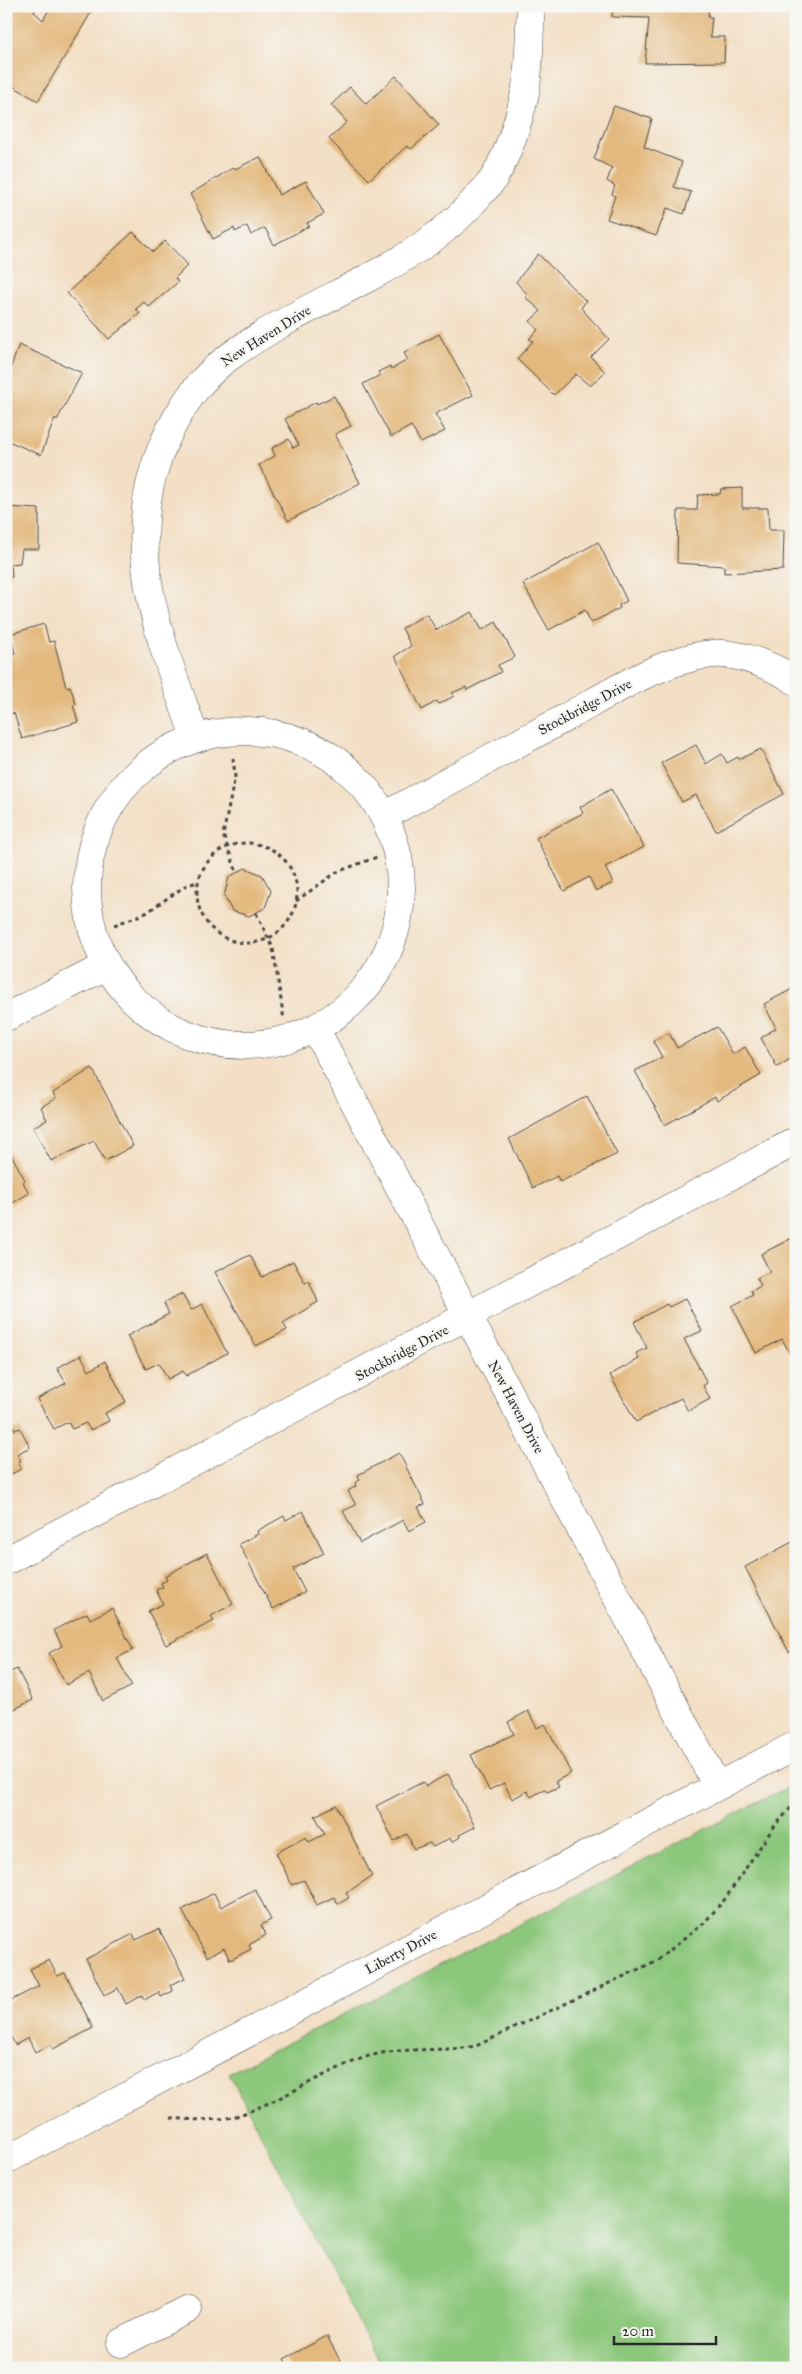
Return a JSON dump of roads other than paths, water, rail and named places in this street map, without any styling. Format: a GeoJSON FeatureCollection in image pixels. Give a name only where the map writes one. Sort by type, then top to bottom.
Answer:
{"type":"FeatureCollection","features":[{"type":"Feature","properties":{"kind":"street","name":"New Haven Drive"},"geometry":{"type":"LineString","coordinates":[[195,737],[164,648],[149,596],[142,541],[147,492],[159,452],[184,404],[203,380],[224,361],[277,326],[388,267],[436,237],[474,202],[495,177],[512,137],[525,93],[530,6]]}},
{"type":"Feature","properties":{"kind":"street","name":"Stockbridge Drive"},"geometry":{"type":"LineString","coordinates":[[384,816],[633,681],[679,661],[715,654],[750,660],[777,668],[796,681]]}},
{"type":"Feature","properties":{"kind":"street"},"geometry":{"type":"LineString","coordinates":[[232,730],[269,732],[304,742],[336,760],[364,785],[384,816],[397,851],[402,886],[395,929],[387,953],[369,983],[344,1009],[316,1028],[288,1039],[259,1045],[228,1045],[199,1039],[171,1028],[146,1012],[124,991],[106,966],[95,939],[88,910],[90,869],[98,827],[114,797],[137,772],[164,751],[195,737],[232,730]]}},
{"type":"Feature","properties":{"kind":"street"},"geometry":{"type":"LineString","coordinates":[[6,1017],[106,966]]}},
{"type":"Feature","properties":{"kind":"street","name":"New Haven Drive"},"geometry":{"type":"LineString","coordinates":[[316,1028],[717,1786]]}},
{"type":"Feature","properties":{"kind":"street","name":"Stockbridge Drive"},"geometry":{"type":"LineString","coordinates":[[6,1561],[469,1317],[796,1141]]}},
{"type":"Feature","properties":{"kind":"street","name":"Liberty Drive"},"geometry":{"type":"LineString","coordinates":[[6,2160],[796,1745]]}},
{"type":"Feature","properties":{"kind":"street"},"geometry":{"type":"LineString","coordinates":[[122,2343],[188,2309]]}}]}
